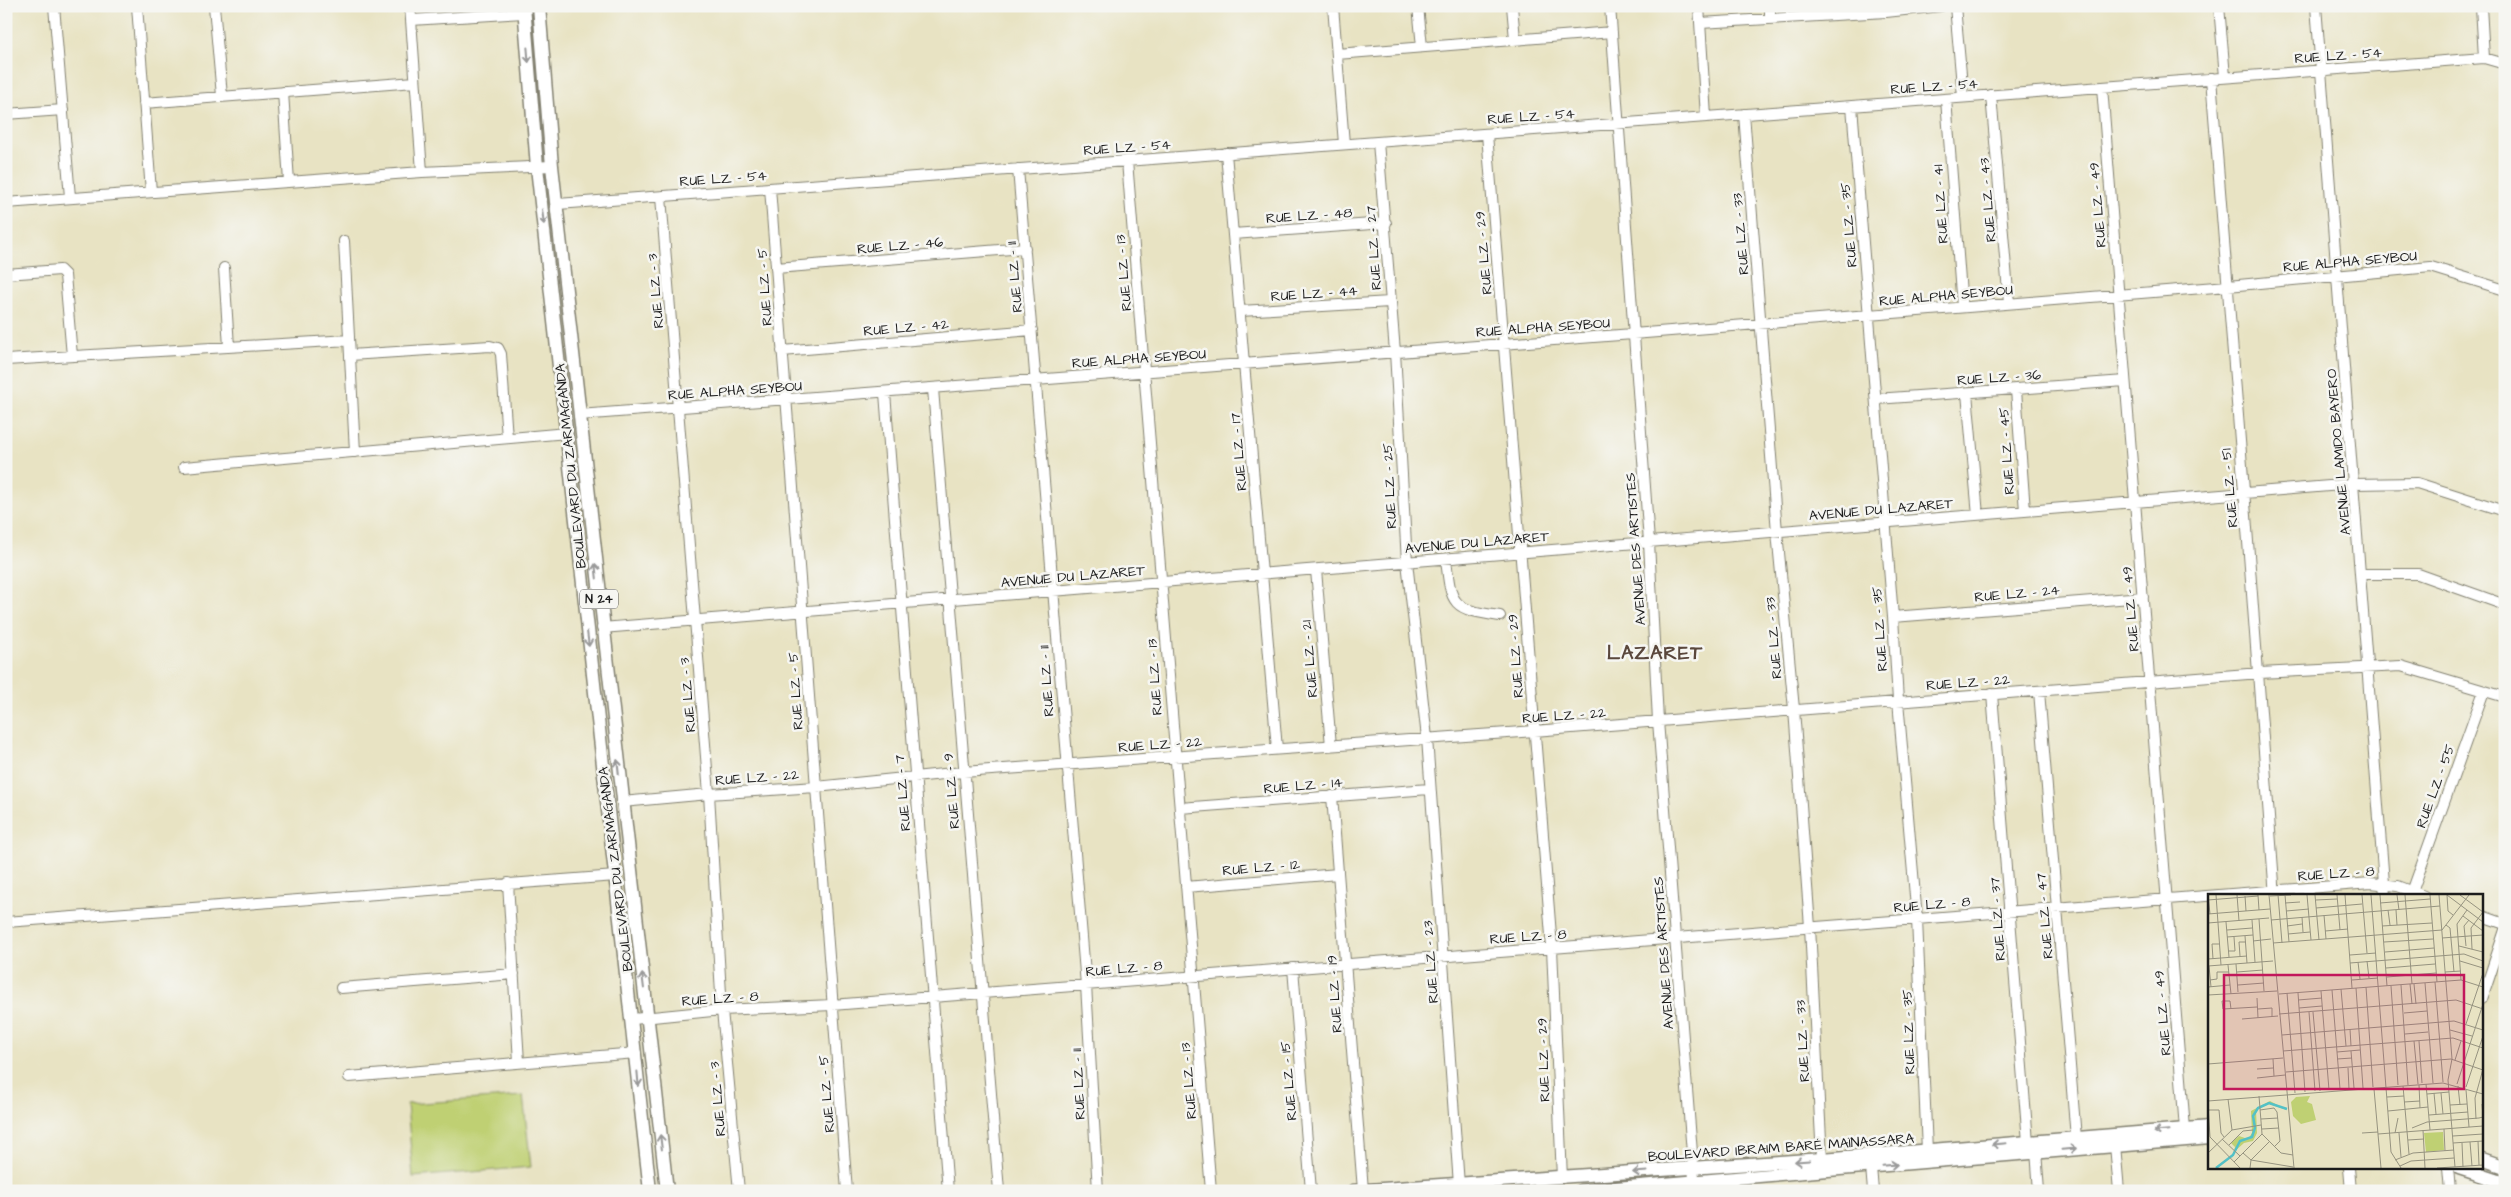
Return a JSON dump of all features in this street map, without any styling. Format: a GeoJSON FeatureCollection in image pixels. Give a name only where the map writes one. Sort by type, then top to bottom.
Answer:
{"type":"FeatureCollection","features":[{"type":"Feature","properties":{"kind":"main road","name":"BOULEVARD DU ZARMAGANDA"},"geometry":{"type":"LineString","coordinates":[[539,6],[552,166],[558,204],[579,416],[667,1191]]}},
{"type":"Feature","properties":{"kind":"main road","name":"BOULEVARD DU ZARMAGANDA"},"geometry":{"type":"LineString","coordinates":[[524,10],[537,167],[650,1191]]}},
{"type":"Feature","properties":{"kind":"main road","name":"BOULEVARD IBRAIM BARÉ MAÏNASSARA"},"geometry":{"type":"LineString","coordinates":[[1580,1191],[1694,1186],[2032,1147],[2076,1138],[2208,1127]]}},
{"type":"Feature","properties":{"kind":"main road","name":"BOULEVARD IBRAIM BARÉ MAÏNASSARA"},"geometry":{"type":"LineString","coordinates":[[1358,1190],[1562,1178],[1927,1150],[2115,1145],[2208,1138]]}},
{"type":"Feature","properties":{"kind":"main road"},"geometry":{"type":"LineString","coordinates":[[2484,1160],[2505,1167]]}},
{"type":"Feature","properties":{"kind":"main road"},"geometry":{"type":"LineString","coordinates":[[2465,1170],[2505,1183]]}},
{"type":"Feature","properties":{"kind":"street"},"geometry":{"type":"LineString","coordinates":[[54,6],[70,197]]}},
{"type":"Feature","properties":{"kind":"street"},"geometry":{"type":"LineString","coordinates":[[137,6],[151,192]]}},
{"type":"Feature","properties":{"kind":"street"},"geometry":{"type":"LineString","coordinates":[[214,6],[222,96]]}},
{"type":"Feature","properties":{"kind":"street"},"geometry":{"type":"LineString","coordinates":[[410,6],[422,172]]}},
{"type":"Feature","properties":{"kind":"street"},"geometry":{"type":"LineString","coordinates":[[1334,6],[1344,144]]}},
{"type":"Feature","properties":{"kind":"street"},"geometry":{"type":"LineString","coordinates":[[1418,6],[1422,47]]}},
{"type":"Feature","properties":{"kind":"street"},"geometry":{"type":"LineString","coordinates":[[1512,6],[1515,40]]}},
{"type":"Feature","properties":{"kind":"street","name":"AVENUE DES ARTISTES"},"geometry":{"type":"LineString","coordinates":[[1610,6],[1617,124],[1649,542],[1658,721],[1694,1186]]}},
{"type":"Feature","properties":{"kind":"street"},"geometry":{"type":"LineString","coordinates":[[1699,6],[1706,117]]}},
{"type":"Feature","properties":{"kind":"street"},"geometry":{"type":"LineString","coordinates":[[1770,6],[1770,19]]}},
{"type":"Feature","properties":{"kind":"street"},"geometry":{"type":"LineString","coordinates":[[1700,23],[1941,6]]}},
{"type":"Feature","properties":{"kind":"street"},"geometry":{"type":"LineString","coordinates":[[1955,6],[1963,97]]}},
{"type":"Feature","properties":{"kind":"street"},"geometry":{"type":"LineString","coordinates":[[2219,6],[2225,77]]}},
{"type":"Feature","properties":{"kind":"street","name":"AVENUE LAMIDO BAYERO"},"geometry":{"type":"LineString","coordinates":[[2316,6],[2362,574],[2385,894]]}},
{"type":"Feature","properties":{"kind":"street"},"geometry":{"type":"LineString","coordinates":[[2481,6],[2484,58]]}},
{"type":"Feature","properties":{"kind":"street"},"geometry":{"type":"LineString","coordinates":[[411,20],[524,10]]}},
{"type":"Feature","properties":{"kind":"street"},"geometry":{"type":"LineString","coordinates":[[1337,54],[1612,32]]}},
{"type":"Feature","properties":{"kind":"street","name":"RUE LZ - 54"},"geometry":{"type":"LineString","coordinates":[[558,204],[2484,58],[2505,64]]}},
{"type":"Feature","properties":{"kind":"street","name":"RUE LZ - 51"},"geometry":{"type":"LineString","coordinates":[[2211,78],[2243,493],[2260,673],[2275,893]]}},
{"type":"Feature","properties":{"kind":"street"},"geometry":{"type":"LineString","coordinates":[[144,104],[222,96],[415,82]]}},
{"type":"Feature","properties":{"kind":"street","name":"RUE LZ - 49"},"geometry":{"type":"LineString","coordinates":[[2102,87],[2186,1129]]}},
{"type":"Feature","properties":{"kind":"street"},"geometry":{"type":"LineString","coordinates":[[283,92],[289,182]]}},
{"type":"Feature","properties":{"kind":"street","name":"RUE LZ - 43"},"geometry":{"type":"LineString","coordinates":[[1991,95],[2009,303]]}},
{"type":"Feature","properties":{"kind":"street","name":"RUE LZ - 41"},"geometry":{"type":"LineString","coordinates":[[1946,98],[1962,307]]}},
{"type":"Feature","properties":{"kind":"street","name":"RUE LZ - 35"},"geometry":{"type":"LineString","coordinates":[[1852,106],[1917,919],[1927,1150]]}},
{"type":"Feature","properties":{"kind":"street"},"geometry":{"type":"LineString","coordinates":[[6,114],[63,110]]}},
{"type":"Feature","properties":{"kind":"street","name":"RUE LZ - 33"},"geometry":{"type":"LineString","coordinates":[[1744,114],[1777,532],[1794,709],[1810,927],[1822,1159]]}},
{"type":"Feature","properties":{"kind":"street","name":"RUE LZ - 29"},"geometry":{"type":"LineString","coordinates":[[1487,134],[1552,948],[1562,1178]]}},
{"type":"Feature","properties":{"kind":"street","name":"RUE LZ - 27"},"geometry":{"type":"LineString","coordinates":[[1378,142],[1395,352]]}},
{"type":"Feature","properties":{"kind":"street","name":"RUE LZ - 17"},"geometry":{"type":"LineString","coordinates":[[1226,154],[1277,749]]}},
{"type":"Feature","properties":{"kind":"street","name":"RUE LZ - 13"},"geometry":{"type":"LineString","coordinates":[[1127,161],[1174,757],[1180,808],[1211,1191]]}},
{"type":"Feature","properties":{"kind":"street"},"geometry":{"type":"LineString","coordinates":[[6,202],[422,172],[552,166]]}},
{"type":"Feature","properties":{"kind":"street","name":"RUE LZ - 11"},"geometry":{"type":"LineString","coordinates":[[1018,169],[1037,380],[1066,764],[1086,984],[1098,1191]]}},
{"type":"Feature","properties":{"kind":"street","name":"RUE LZ - 5"},"geometry":{"type":"LineString","coordinates":[[770,188],[847,1191]]}},
{"type":"Feature","properties":{"kind":"street","name":"RUE LZ - 3"},"geometry":{"type":"LineString","coordinates":[[661,197],[709,794],[722,1010],[740,1191]]}},
{"type":"Feature","properties":{"kind":"street","name":"RUE LZ - 48"},"geometry":{"type":"LineString","coordinates":[[1233,234],[1386,223]]}},
{"type":"Feature","properties":{"kind":"street"},"geometry":{"type":"LineString","coordinates":[[344,240],[355,452]]}},
{"type":"Feature","properties":{"kind":"street","name":"RUE LZ - 46"},"geometry":{"type":"LineString","coordinates":[[776,268],[1026,248]]}},
{"type":"Feature","properties":{"kind":"street","name":"RUE ALPHA SEYBOU"},"geometry":{"type":"LineString","coordinates":[[579,416],[2119,295],[2431,267],[2505,290]]}},
{"type":"Feature","properties":{"kind":"street"},"geometry":{"type":"LineString","coordinates":[[224,268],[229,347]]}},
{"type":"Feature","properties":{"kind":"street"},"geometry":{"type":"LineString","coordinates":[[6,274],[60,270],[65,275],[72,356]]}},
{"type":"Feature","properties":{"kind":"street","name":"RUE LZ - 44"},"geometry":{"type":"LineString","coordinates":[[1240,311],[1390,302]]}},
{"type":"Feature","properties":{"kind":"street","name":"RUE LZ - 42"},"geometry":{"type":"LineString","coordinates":[[782,351],[1032,330]]}},
{"type":"Feature","properties":{"kind":"street"},"geometry":{"type":"LineString","coordinates":[[6,360],[350,340]]}},
{"type":"Feature","properties":{"kind":"street"},"geometry":{"type":"LineString","coordinates":[[350,355],[490,346],[498,348],[501,354],[507,438]]}},
{"type":"Feature","properties":{"kind":"street","name":"RUE LZ - 25"},"geometry":{"type":"LineString","coordinates":[[1395,352],[1407,562],[1427,738]]}},
{"type":"Feature","properties":{"kind":"street","name":"RUE LZ - 36"},"geometry":{"type":"LineString","coordinates":[[1876,399],[2125,381]]}},
{"type":"Feature","properties":{"kind":"street","name":"RUE LZ - 9"},"geometry":{"type":"LineString","coordinates":[[933,389],[963,772],[999,1191]]}},
{"type":"Feature","properties":{"kind":"street","name":"RUE LZ - 45"},"geometry":{"type":"LineString","coordinates":[[2016,390],[2025,511]]}},
{"type":"Feature","properties":{"kind":"street","name":"RUE LZ - 7"},"geometry":{"type":"LineString","coordinates":[[884,392],[948,1191]]}},
{"type":"Feature","properties":{"kind":"street"},"geometry":{"type":"LineString","coordinates":[[1966,392],[1978,515]]}},
{"type":"Feature","properties":{"kind":"street"},"geometry":{"type":"LineString","coordinates":[[184,467],[567,433]]}},
{"type":"Feature","properties":{"kind":"street","name":"AVENUE DU LAZARET"},"geometry":{"type":"LineString","coordinates":[[602,628],[2354,484],[2417,483],[2505,511]]}},
{"type":"Feature","properties":{"kind":"street"},"geometry":{"type":"LineString","coordinates":[[1446,559],[1449,588],[1454,600],[1462,608],[1500,616]]}},
{"type":"Feature","properties":{"kind":"street","name":"RUE LZ - 21"},"geometry":{"type":"LineString","coordinates":[[1316,570],[1331,746]]}},
{"type":"Feature","properties":{"kind":"street"},"geometry":{"type":"LineString","coordinates":[[2362,574],[2418,574],[2505,605]]}},
{"type":"Feature","properties":{"kind":"street","name":"RUE LZ - 24"},"geometry":{"type":"LineString","coordinates":[[1893,617],[2143,597]]}},
{"type":"Feature","properties":{"kind":"street","name":"RUE LZ - 22"},"geometry":{"type":"LineString","coordinates":[[622,802],[816,787],[963,772],[1534,731],[1898,700],[2039,691],[2260,673],[2410,668],[2505,697]]}},
{"type":"Feature","properties":{"kind":"street","name":"RUE LZ - 55"},"geometry":{"type":"LineString","coordinates":[[2412,892],[2484,690]]}},
{"type":"Feature","properties":{"kind":"street","name":"RUE LZ - 47"},"geometry":{"type":"LineString","coordinates":[[2039,691],[2076,1138]]}},
{"type":"Feature","properties":{"kind":"street","name":"RUE LZ - 37"},"geometry":{"type":"LineString","coordinates":[[1992,694],[2032,1147],[2039,1191]]}},
{"type":"Feature","properties":{"kind":"street","name":"RUE LZ - 23"},"geometry":{"type":"LineString","coordinates":[[1427,738],[1429,789],[1459,1185]]}},
{"type":"Feature","properties":{"kind":"street","name":"RUE LZ - 14"},"geometry":{"type":"LineString","coordinates":[[1180,808],[1429,789]]}},
{"type":"Feature","properties":{"kind":"street","name":"RUE LZ - 19"},"geometry":{"type":"LineString","coordinates":[[1332,796],[1345,964],[1358,1190]]}},
{"type":"Feature","properties":{"kind":"street","name":"RUE LZ - 12"},"geometry":{"type":"LineString","coordinates":[[1186,887],[1338,874]]}},
{"type":"Feature","properties":{"kind":"street"},"geometry":{"type":"LineString","coordinates":[[6,922],[616,876]]}},
{"type":"Feature","properties":{"kind":"street"},"geometry":{"type":"LineString","coordinates":[[508,883],[520,1062]]}},
{"type":"Feature","properties":{"kind":"street","name":"RUE LZ - 8"},"geometry":{"type":"LineString","coordinates":[[2253,894],[2385,884],[2418,894]]}},
{"type":"Feature","properties":{"kind":"street","name":"RUE LZ - 8"},"geometry":{"type":"LineString","coordinates":[[632,1019],[722,1010],[832,1005],[2208,896]]}},
{"type":"Feature","properties":{"kind":"street"},"geometry":{"type":"LineString","coordinates":[[2484,917],[2505,924]]}},
{"type":"Feature","properties":{"kind":"street"},"geometry":{"type":"LineString","coordinates":[[2484,993],[2505,930]]}},
{"type":"Feature","properties":{"kind":"street","name":"RUE LZ - 15"},"geometry":{"type":"LineString","coordinates":[[1293,968],[1311,1191]]}},
{"type":"Feature","properties":{"kind":"street"},"geometry":{"type":"LineString","coordinates":[[341,988],[514,974]]}},
{"type":"Feature","properties":{"kind":"street"},"geometry":{"type":"LineString","coordinates":[[349,1077],[636,1053]]}},
{"type":"Feature","properties":{"kind":"street"},"geometry":{"type":"LineString","coordinates":[[2115,1145],[2119,1191]]}},
{"type":"Feature","properties":{"kind":"street"},"geometry":{"type":"LineString","coordinates":[[1871,1167],[1873,1191]]}},
{"type":"Feature","properties":{"kind":"street"},"geometry":{"type":"LineString","coordinates":[[2349,1170],[2351,1191]]}},
{"type":"Feature","properties":{"kind":"street"},"geometry":{"type":"LineString","coordinates":[[2448,1170],[2450,1191]]}},
{"type":"Feature","properties":{"kind":"shaded area"},"geometry":{"type":"Polygon","coordinates":[[[2026,1184],[2026,1191],[1939,1191],[1970,1188],[2026,1184]]]}},
{"type":"Feature","properties":{"kind":"green space"},"geometry":{"type":"Polygon","coordinates":[[[523,1096],[531,1167],[413,1177],[407,1104],[523,1096]]]}},
{"type":"Feature","properties":{"kind":"district","name":"LAZARET"},"geometry":{"type":"Point","coordinates":[1655,652]}}]}
